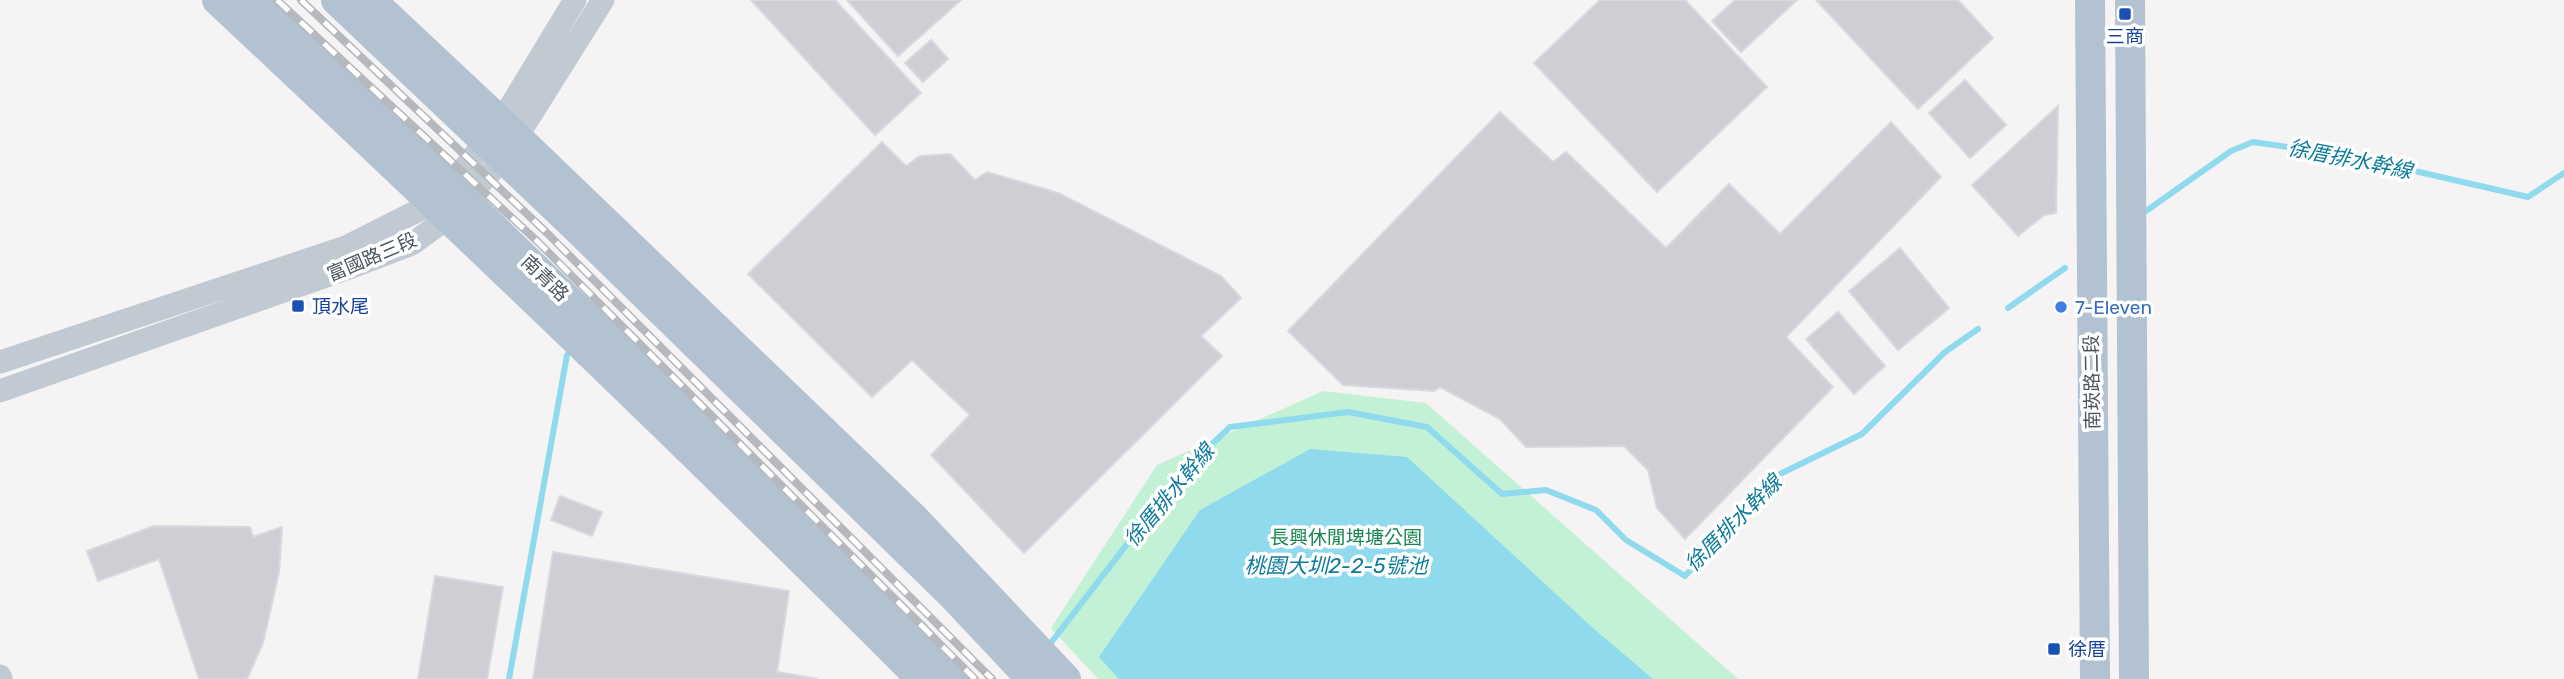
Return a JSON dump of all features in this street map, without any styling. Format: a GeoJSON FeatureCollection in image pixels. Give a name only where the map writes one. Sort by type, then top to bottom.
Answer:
{"type":"FeatureCollection","features":[{"type":"Feature","properties":{"kind":"main road"},"geometry":{"type":"LineString","coordinates":[[217,0],[450,202],[921,679]]}},
{"type":"Feature","properties":{"kind":"main road","name":"南青路"},"geometry":{"type":"LineString","coordinates":[[251,0],[450,202],[836,559],[913,632],[957,679]]}},
{"type":"Feature","properties":{"kind":"main road"},"geometry":{"type":"LineString","coordinates":[[336,0],[664,277],[913,517],[1066,679]]}},
{"type":"Feature","properties":{"kind":"main road"},"geometry":{"type":"LineString","coordinates":[[371,0],[502,140],[567,219],[953,596],[1031,679]]}},
{"type":"Feature","properties":{"kind":"main road","name":"南崁路二段"},"geometry":{"type":"LineString","coordinates":[[2090,0],[2095,679]]}},
{"type":"Feature","properties":{"kind":"main road","name":"南崁路二段"},"geometry":{"type":"LineString","coordinates":[[2130,0],[2134,679]]}},
{"type":"Feature","properties":{"kind":"main road"},"geometry":{"type":"LineString","coordinates":[[567,219],[664,277]]}},
{"type":"Feature","properties":{"kind":"main road","name":"南青路"},"geometry":{"type":"LineString","coordinates":[[836,559],[894,652]]}},
{"type":"Feature","properties":{"kind":"street","name":"富國路三段"},"geometry":{"type":"LineString","coordinates":[[502,140],[575,0]]}},
{"type":"Feature","properties":{"kind":"street","name":"富國路三段"},"geometry":{"type":"LineString","coordinates":[[0,391],[412,244],[502,140],[603,0]]}},
{"type":"Feature","properties":{"kind":"street","name":"富國路三段"},"geometry":{"type":"LineString","coordinates":[[0,362],[346,247],[450,202]]}},
{"type":"Feature","properties":{"kind":"green space","name":"桃園大圳2-2-5號池"},"geometry":{"type":"Polygon","coordinates":[[[1323,391],[1426,403],[1738,679],[1098,679],[1051,628],[1157,465],[1323,391]]]}},
{"type":"Feature","properties":{"kind":"water","name":"桃園大圳2-2-5號池"},"geometry":{"type":"Polygon","coordinates":[[[1310,449],[1407,457],[1594,629],[1653,679],[1119,679],[1099,657],[1200,510],[1310,449]]]}},
{"type":"Feature","properties":{"kind":"building"},"geometry":{"type":"Polygon","coordinates":[[[751,0],[835,0],[921,93],[875,135],[751,0]]]}},
{"type":"Feature","properties":{"kind":"building"},"geometry":{"type":"Polygon","coordinates":[[[847,0],[961,0],[898,56],[847,0]]]}},
{"type":"Feature","properties":{"kind":"building"},"geometry":{"type":"Polygon","coordinates":[[[1600,0],[1685,0],[1767,87],[1657,192],[1534,63],[1600,0]]]}},
{"type":"Feature","properties":{"kind":"building"},"geometry":{"type":"Polygon","coordinates":[[[1735,0],[1797,0],[1741,52],[1712,21],[1735,0]]]}},
{"type":"Feature","properties":{"kind":"building"},"geometry":{"type":"Polygon","coordinates":[[[1816,0],[1958,0],[1993,38],[1918,109],[1816,0]]]}},
{"type":"Feature","properties":{"kind":"building"},"geometry":{"type":"Polygon","coordinates":[[[931,40],[948,59],[923,82],[905,63],[931,40]]]}},
{"type":"Feature","properties":{"kind":"building"},"geometry":{"type":"Polygon","coordinates":[[[1965,80],[2006,125],[1970,158],[1929,113],[1965,80]]]}},
{"type":"Feature","properties":{"kind":"building"},"geometry":{"type":"Polygon","coordinates":[[[2058,106],[2056,213],[2044,215],[2018,236],[1972,185],[2058,106]]]}},
{"type":"Feature","properties":{"kind":"building"},"geometry":{"type":"Polygon","coordinates":[[[1500,112],[1553,162],[1566,152],[1666,248],[1729,184],[1780,234],[1891,122],[1941,177],[1786,337],[1833,387],[1685,539],[1657,508],[1648,470],[1624,446],[1526,447],[1500,419],[1440,387],[1434,391],[1343,385],[1288,331],[1500,112]]]}},
{"type":"Feature","properties":{"kind":"building"},"geometry":{"type":"Polygon","coordinates":[[[882,142],[906,166],[920,156],[950,154],[975,180],[987,172],[1058,193],[1221,276],[1241,298],[1201,336],[1222,356],[1024,553],[931,455],[970,415],[912,360],[872,397],[748,274],[882,142]]]}},
{"type":"Feature","properties":{"kind":"building"},"geometry":{"type":"Polygon","coordinates":[[[1900,248],[1949,308],[1898,350],[1849,291],[1900,248]]]}},
{"type":"Feature","properties":{"kind":"building"},"geometry":{"type":"Polygon","coordinates":[[[1838,312],[1885,366],[1854,394],[1806,339],[1838,312]]]}},
{"type":"Feature","properties":{"kind":"building"},"geometry":{"type":"Polygon","coordinates":[[[560,496],[602,512],[592,536],[551,520],[560,496]]]}},
{"type":"Feature","properties":{"kind":"building"},"geometry":{"type":"Polygon","coordinates":[[[154,526],[250,527],[253,537],[282,527],[279,572],[263,643],[247,679],[199,679],[159,559],[98,581],[87,551],[154,526]]]}},
{"type":"Feature","properties":{"kind":"building"},"geometry":{"type":"Polygon","coordinates":[[[553,552],[789,591],[777,672],[818,679],[533,679],[553,552]]]}},
{"type":"Feature","properties":{"kind":"building"},"geometry":{"type":"Polygon","coordinates":[[[435,576],[503,587],[487,679],[418,679],[435,576]]]}},
{"type":"Feature","properties":{"kind":"waterway","name":"徐厝排水幹線"},"geometry":{"type":"LineString","coordinates":[[2146,211],[2231,151],[2253,142],[2345,155],[2528,197],[2564,173]]}},
{"type":"Feature","properties":{"kind":"waterway","name":"徐厝排水幹線"},"geometry":{"type":"LineString","coordinates":[[2008,308],[2065,268]]}},
{"type":"Feature","properties":{"kind":"waterway","name":"徐厝排水幹線"},"geometry":{"type":"LineString","coordinates":[[1050,644],[1182,473],[1230,427],[1348,412],[1427,427],[1502,494],[1546,490],[1596,510],[1626,540],[1685,576],[1780,474],[1862,434],[1945,352],[1978,329]]}},
{"type":"Feature","properties":{"kind":"waterway"},"geometry":{"type":"LineString","coordinates":[[509,679],[567,355]]}},
{"type":"Feature","properties":{"kind":"railway"},"geometry":{"type":"LineString","coordinates":[[277,0],[537,241],[975,679]]}},
{"type":"Feature","properties":{"kind":"railway"},"geometry":{"type":"LineString","coordinates":[[301,0],[546,232],[992,679]]}},
{"type":"Feature","properties":{"kind":"place","name":"三商"},"geometry":{"type":"Point","coordinates":[2125,14]}},
{"type":"Feature","properties":{"kind":"place","name":"頂水尾"},"geometry":{"type":"Point","coordinates":[298,306]}},
{"type":"Feature","properties":{"kind":"place","name":"7-Eleven"},"geometry":{"type":"Point","coordinates":[2061,307]}},
{"type":"Feature","properties":{"kind":"place","name":"徐厝"},"geometry":{"type":"Point","coordinates":[2054,649]}},
{"type":"Feature","properties":{"kind":"park label","name":"長興休閒埤塘公園"},"geometry":{"type":"Point","coordinates":[1346,537]}}]}
